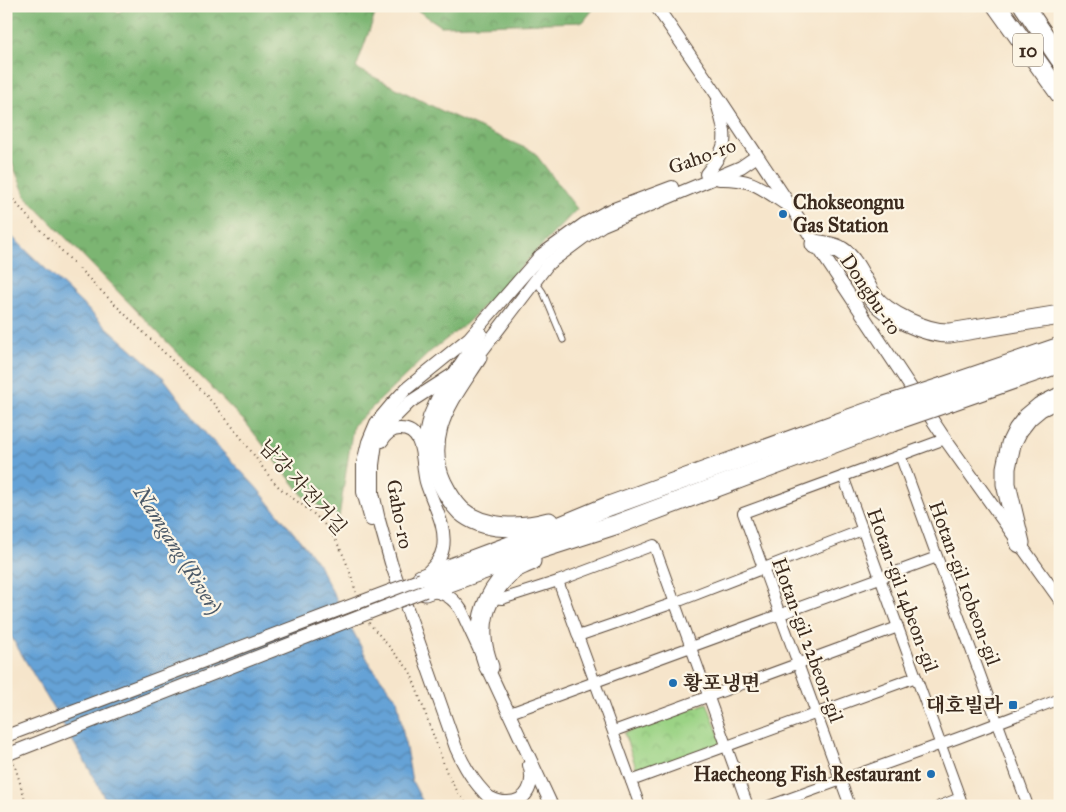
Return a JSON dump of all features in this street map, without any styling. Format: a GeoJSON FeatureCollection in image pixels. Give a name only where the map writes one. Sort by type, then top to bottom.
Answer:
{"type":"FeatureCollection","features":[{"type":"Feature","properties":{"kind":"highway","name":"10"},"geometry":{"type":"LineString","coordinates":[[997,6],[1060,94]]}},
{"type":"Feature","properties":{"kind":"highway","name":"10"},"geometry":{"type":"LineString","coordinates":[[1024,6],[1060,59]]}},
{"type":"Feature","properties":{"kind":"highway"},"geometry":{"type":"LineString","coordinates":[[815,244],[840,250],[849,259],[879,304],[925,330],[950,333],[1060,315]]}},
{"type":"Feature","properties":{"kind":"highway"},"geometry":{"type":"LineString","coordinates":[[477,357],[445,409],[438,427],[434,449],[438,474],[449,496],[462,512],[477,521],[499,526],[519,526],[541,524],[609,506],[889,414],[947,394],[1060,347]]}},
{"type":"Feature","properties":{"kind":"highway"},"geometry":{"type":"LineString","coordinates":[[947,394],[1060,363]]}},
{"type":"Feature","properties":{"kind":"highway"},"geometry":{"type":"LineString","coordinates":[[1020,542],[1006,484],[1006,468],[1011,444],[1018,430],[1028,417],[1040,407],[1060,397]]}},
{"type":"Feature","properties":{"kind":"highway"},"geometry":{"type":"LineString","coordinates":[[489,667],[482,639],[482,622],[485,608],[499,584],[514,569],[618,524],[889,414]]}},
{"type":"Feature","properties":{"kind":"highway"},"geometry":{"type":"LineString","coordinates":[[423,585],[609,506]]}},
{"type":"Feature","properties":{"kind":"highway"},"geometry":{"type":"LineString","coordinates":[[423,585],[618,524]]}},
{"type":"Feature","properties":{"kind":"street","name":"Dongbu-ro"},"geometry":{"type":"LineString","coordinates":[[656,6],[945,439],[1060,600]]}},
{"type":"Feature","properties":{"kind":"street"},"geometry":{"type":"LineString","coordinates":[[713,89],[725,131],[724,146],[709,176],[750,181],[792,208]]}},
{"type":"Feature","properties":{"kind":"street","name":"Gaho-ro"},"geometry":{"type":"LineString","coordinates":[[494,802],[482,792],[467,771],[456,748],[390,563],[373,527],[363,492],[363,463],[368,442],[376,423],[406,389],[469,338],[503,299],[529,277],[603,225],[709,176],[741,166],[757,156]]}},
{"type":"Feature","properties":{"kind":"street","name":"Gaho-ro"},"geometry":{"type":"LineString","coordinates":[[390,563],[373,493],[373,464],[376,442],[382,429],[410,402],[477,357],[529,277]]}},
{"type":"Feature","properties":{"kind":"street"},"geometry":{"type":"LineString","coordinates":[[421,450],[429,417],[437,399],[503,299]]}},
{"type":"Feature","properties":{"kind":"street"},"geometry":{"type":"LineString","coordinates":[[9,755],[423,585],[440,558],[443,548],[443,531],[425,480],[421,450],[417,438],[410,430],[392,430],[384,437],[373,464]]}},
{"type":"Feature","properties":{"kind":"street"},"geometry":{"type":"LineString","coordinates":[[843,476],[945,439]]}},
{"type":"Feature","properties":{"kind":"street","name":"Hotan-gil 10beon-gil"},"geometry":{"type":"LineString","coordinates":[[900,455],[1028,806]]}},
{"type":"Feature","properties":{"kind":"street","name":"Hotan-gil 22beon-gil"},"geometry":{"type":"LineString","coordinates":[[843,476],[743,513],[850,806]]}},
{"type":"Feature","properties":{"kind":"street","name":"Hotan-gil 14beon-gil"},"geometry":{"type":"LineString","coordinates":[[843,476],[962,802]]}},
{"type":"Feature","properties":{"kind":"street"},"geometry":{"type":"LineString","coordinates":[[578,636],[674,603],[862,530]]}},
{"type":"Feature","properties":{"kind":"street"},"geometry":{"type":"LineString","coordinates":[[490,598],[502,599],[558,581],[654,545],[748,806]]}},
{"type":"Feature","properties":{"kind":"street"},"geometry":{"type":"LineString","coordinates":[[510,714],[937,556]]}},
{"type":"Feature","properties":{"kind":"street"},"geometry":{"type":"LineString","coordinates":[[558,581],[640,806]]}},
{"type":"Feature","properties":{"kind":"street"},"geometry":{"type":"LineString","coordinates":[[6,736],[423,585],[453,598],[464,614],[552,806]]}},
{"type":"Feature","properties":{"kind":"street"},"geometry":{"type":"LineString","coordinates":[[614,731],[898,627]]}},
{"type":"Feature","properties":{"kind":"street"},"geometry":{"type":"LineString","coordinates":[[631,781],[916,677]]}},
{"type":"Feature","properties":{"kind":"street"},"geometry":{"type":"LineString","coordinates":[[769,806],[1060,700]]}},
{"type":"Feature","properties":{"kind":"street"},"geometry":{"type":"LineString","coordinates":[[494,802],[517,801],[527,794],[532,785],[532,774],[520,734]]}},
{"type":"Feature","properties":{"kind":"street"},"geometry":{"type":"LineString","coordinates":[[940,806],[962,802]]}},
{"type":"Feature","properties":{"kind":"lane"},"geometry":{"type":"LineString","coordinates":[[529,277],[542,292],[564,340]]}},
{"type":"Feature","properties":{"kind":"path","name":"남강 자전거길"},"geometry":{"type":"LineString","coordinates":[[6,188],[28,217],[194,382],[232,425],[274,482],[328,528],[337,541],[350,571],[357,596]]}},
{"type":"Feature","properties":{"kind":"path"},"geometry":{"type":"LineString","coordinates":[[367,620],[410,670],[447,773],[468,806]]}},
{"type":"Feature","properties":{"kind":"path"},"geometry":{"type":"LineString","coordinates":[[9,755],[27,806]]}},
{"type":"Feature","properties":{"kind":"green space"},"geometry":{"type":"Polygon","coordinates":[[[6,6],[92,6],[119,12],[127,6],[378,6],[356,68],[444,112],[534,152],[577,209],[467,323],[431,351],[353,426],[339,517],[305,498],[246,423],[26,197],[6,148],[6,6]]]}},
{"type":"Feature","properties":{"kind":"green space"},"geometry":{"type":"Polygon","coordinates":[[[411,6],[595,7],[583,22],[441,26],[411,6]]]}},
{"type":"Feature","properties":{"kind":"green space"},"geometry":{"type":"Polygon","coordinates":[[[707,703],[722,743],[638,773],[624,733],[707,703]]]}},
{"type":"Feature","properties":{"kind":"water","name":"Namgang (River)"},"geometry":{"type":"Polygon","coordinates":[[[6,231],[100,321],[163,377],[206,434],[256,487],[316,560],[371,666],[397,699],[412,781],[425,806],[109,806],[6,628],[6,231]]]}},
{"type":"Feature","properties":{"kind":"place","name":"Chokseongnu Gas Station"},"geometry":{"type":"Point","coordinates":[783,214]}},
{"type":"Feature","properties":{"kind":"place","name":"황포냉면"},"geometry":{"type":"Point","coordinates":[673,683]}},
{"type":"Feature","properties":{"kind":"place","name":"대호빌라"},"geometry":{"type":"Point","coordinates":[1013,705]}},
{"type":"Feature","properties":{"kind":"place","name":"Haecheong Fish Restaurant"},"geometry":{"type":"Point","coordinates":[931,774]}}]}
